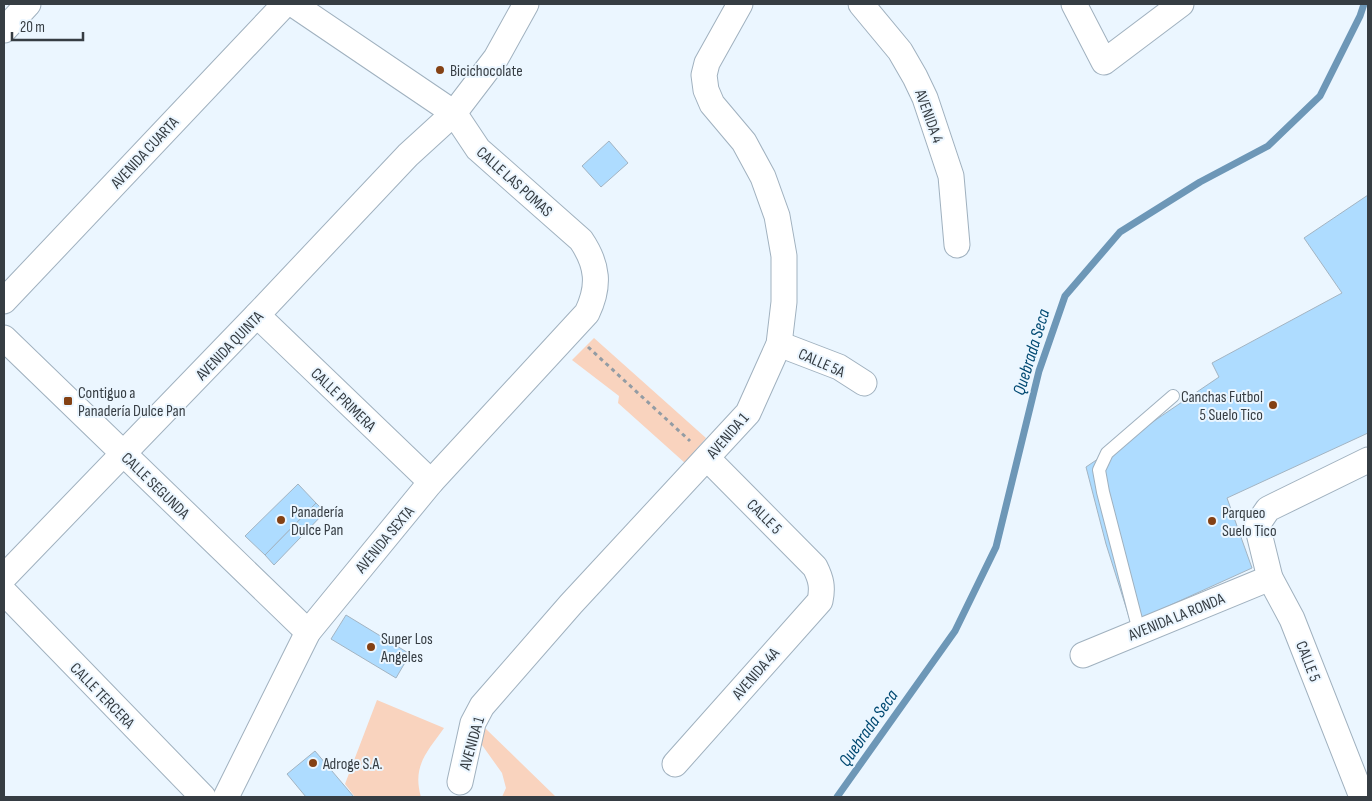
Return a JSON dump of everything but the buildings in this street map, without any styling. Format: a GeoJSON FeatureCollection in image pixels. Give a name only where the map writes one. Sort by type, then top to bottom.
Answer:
{"type":"FeatureCollection","features":[{"type":"Feature","properties":{"kind":"street"},"geometry":{"type":"LineString","coordinates":[[4,30],[28,4]]}},
{"type":"Feature","properties":{"kind":"street","name":"AVENIDA CUARTA"},"geometry":{"type":"LineString","coordinates":[[4,301],[285,4]]}},
{"type":"Feature","properties":{"kind":"street","name":"CALLE LAS POMAS"},"geometry":{"type":"LineString","coordinates":[[293,4],[454,113],[478,149],[581,240],[590,253],[596,275],[595,296],[587,313]]}},
{"type":"Feature","properties":{"kind":"street","name":"AVENIDA QUINTA"},"geometry":{"type":"LineString","coordinates":[[4,577],[257,315],[408,155],[454,113],[496,58],[526,4]]}},
{"type":"Feature","properties":{"kind":"street","name":"AVENIDA 1"},"geometry":{"type":"LineString","coordinates":[[460,782],[473,723],[482,706],[571,604],[748,413],[779,344],[784,302],[784,256],[777,216],[763,177],[744,142],[712,104],[706,90],[704,75],[707,63],[740,4]]}},
{"type":"Feature","properties":{"kind":"street","name":"AVENIDA 4"},"geometry":{"type":"LineString","coordinates":[[861,4],[900,51],[925,98],[951,176],[957,245]]}},
{"type":"Feature","properties":{"kind":"street"},"geometry":{"type":"LineString","coordinates":[[1074,4],[1104,62],[1181,4]]}},
{"type":"Feature","properties":{"kind":"street","name":"AVENIDA SEXTA"},"geometry":{"type":"LineString","coordinates":[[226,797],[308,632],[431,482],[587,313]]}},
{"type":"Feature","properties":{"kind":"street","name":"CALLE PRIMERA"},"geometry":{"type":"LineString","coordinates":[[257,315],[431,482]]}},
{"type":"Feature","properties":{"kind":"street","name":"CALLE SEGUNDA"},"geometry":{"type":"LineString","coordinates":[[4,338],[308,632]]}},
{"type":"Feature","properties":{"kind":"street","name":"CALLE 5A"},"geometry":{"type":"LineString","coordinates":[[779,344],[839,367],[864,384]]}},
{"type":"Feature","properties":{"kind":"street","name":"CALLE 5"},"geometry":{"type":"LineString","coordinates":[[707,458],[815,567],[820,577]]}},
{"type":"Feature","properties":{"kind":"street","name":"CALLE 5"},"geometry":{"type":"LineString","coordinates":[[1362,797],[1292,619],[1270,578],[1257,525],[1268,509],[1368,460]]}},
{"type":"Feature","properties":{"kind":"street","name":"AVENIDA 4A"},"geometry":{"type":"LineString","coordinates":[[675,764],[820,601],[823,589],[820,577]]}},
{"type":"Feature","properties":{"kind":"street","name":"AVENIDA LA RONDA"},"geometry":{"type":"LineString","coordinates":[[1083,655],[1270,578]]}},
{"type":"Feature","properties":{"kind":"street","name":"CALLE TERCERA"},"geometry":{"type":"LineString","coordinates":[[4,592],[203,797]]}},
{"type":"Feature","properties":{"kind":"lane"},"geometry":{"type":"LineString","coordinates":[[1139,631],[1103,492],[1100,470],[1107,453],[1173,396]]}},
{"type":"Feature","properties":{"kind":"path"},"geometry":{"type":"LineString","coordinates":[[571,331],[707,458]]}},
{"type":"Feature","properties":{"kind":"shaded area"},"geometry":{"type":"Polygon","coordinates":[[[594,338],[706,438],[685,463],[618,403],[619,396],[572,360],[594,338]]]}},
{"type":"Feature","properties":{"kind":"shaded area"},"geometry":{"type":"Polygon","coordinates":[[[377,700],[444,728],[427,752],[420,768],[418,777],[421,797],[355,797],[345,784],[377,700]]]}},
{"type":"Feature","properties":{"kind":"shaded area"},"geometry":{"type":"Polygon","coordinates":[[[485,728],[556,797],[502,797],[506,788],[502,773],[477,738],[485,728]]]}},
{"type":"Feature","properties":{"kind":"waterway","name":"Quebrada Seca"},"geometry":{"type":"LineString","coordinates":[[837,797],[955,631],[996,547],[1039,371],[1065,296],[1120,232],[1200,182],[1268,146],[1320,96],[1360,16],[1364,4]]}},
{"type":"Feature","properties":{"kind":"place","name":"Bicichocolate"},"geometry":{"type":"Point","coordinates":[440,70]}},
{"type":"Feature","properties":{"kind":"place","name":"Contiguo a Panadería Dulce Pan"},"geometry":{"type":"Point","coordinates":[68,401]}},
{"type":"Feature","properties":{"kind":"place","name":"Canchas Futbol 5 Suelo Tico"},"geometry":{"type":"Point","coordinates":[1273,405]}},
{"type":"Feature","properties":{"kind":"place","name":"Panadería Dulce Pan"},"geometry":{"type":"Point","coordinates":[281,520]}},
{"type":"Feature","properties":{"kind":"place","name":"Parqueo Suelo Tico"},"geometry":{"type":"Point","coordinates":[1212,521]}},
{"type":"Feature","properties":{"kind":"place","name":"Super Los Angeles"},"geometry":{"type":"Point","coordinates":[371,647]}},
{"type":"Feature","properties":{"kind":"place","name":"Adroge S.A."},"geometry":{"type":"Point","coordinates":[313,763]}}]}
